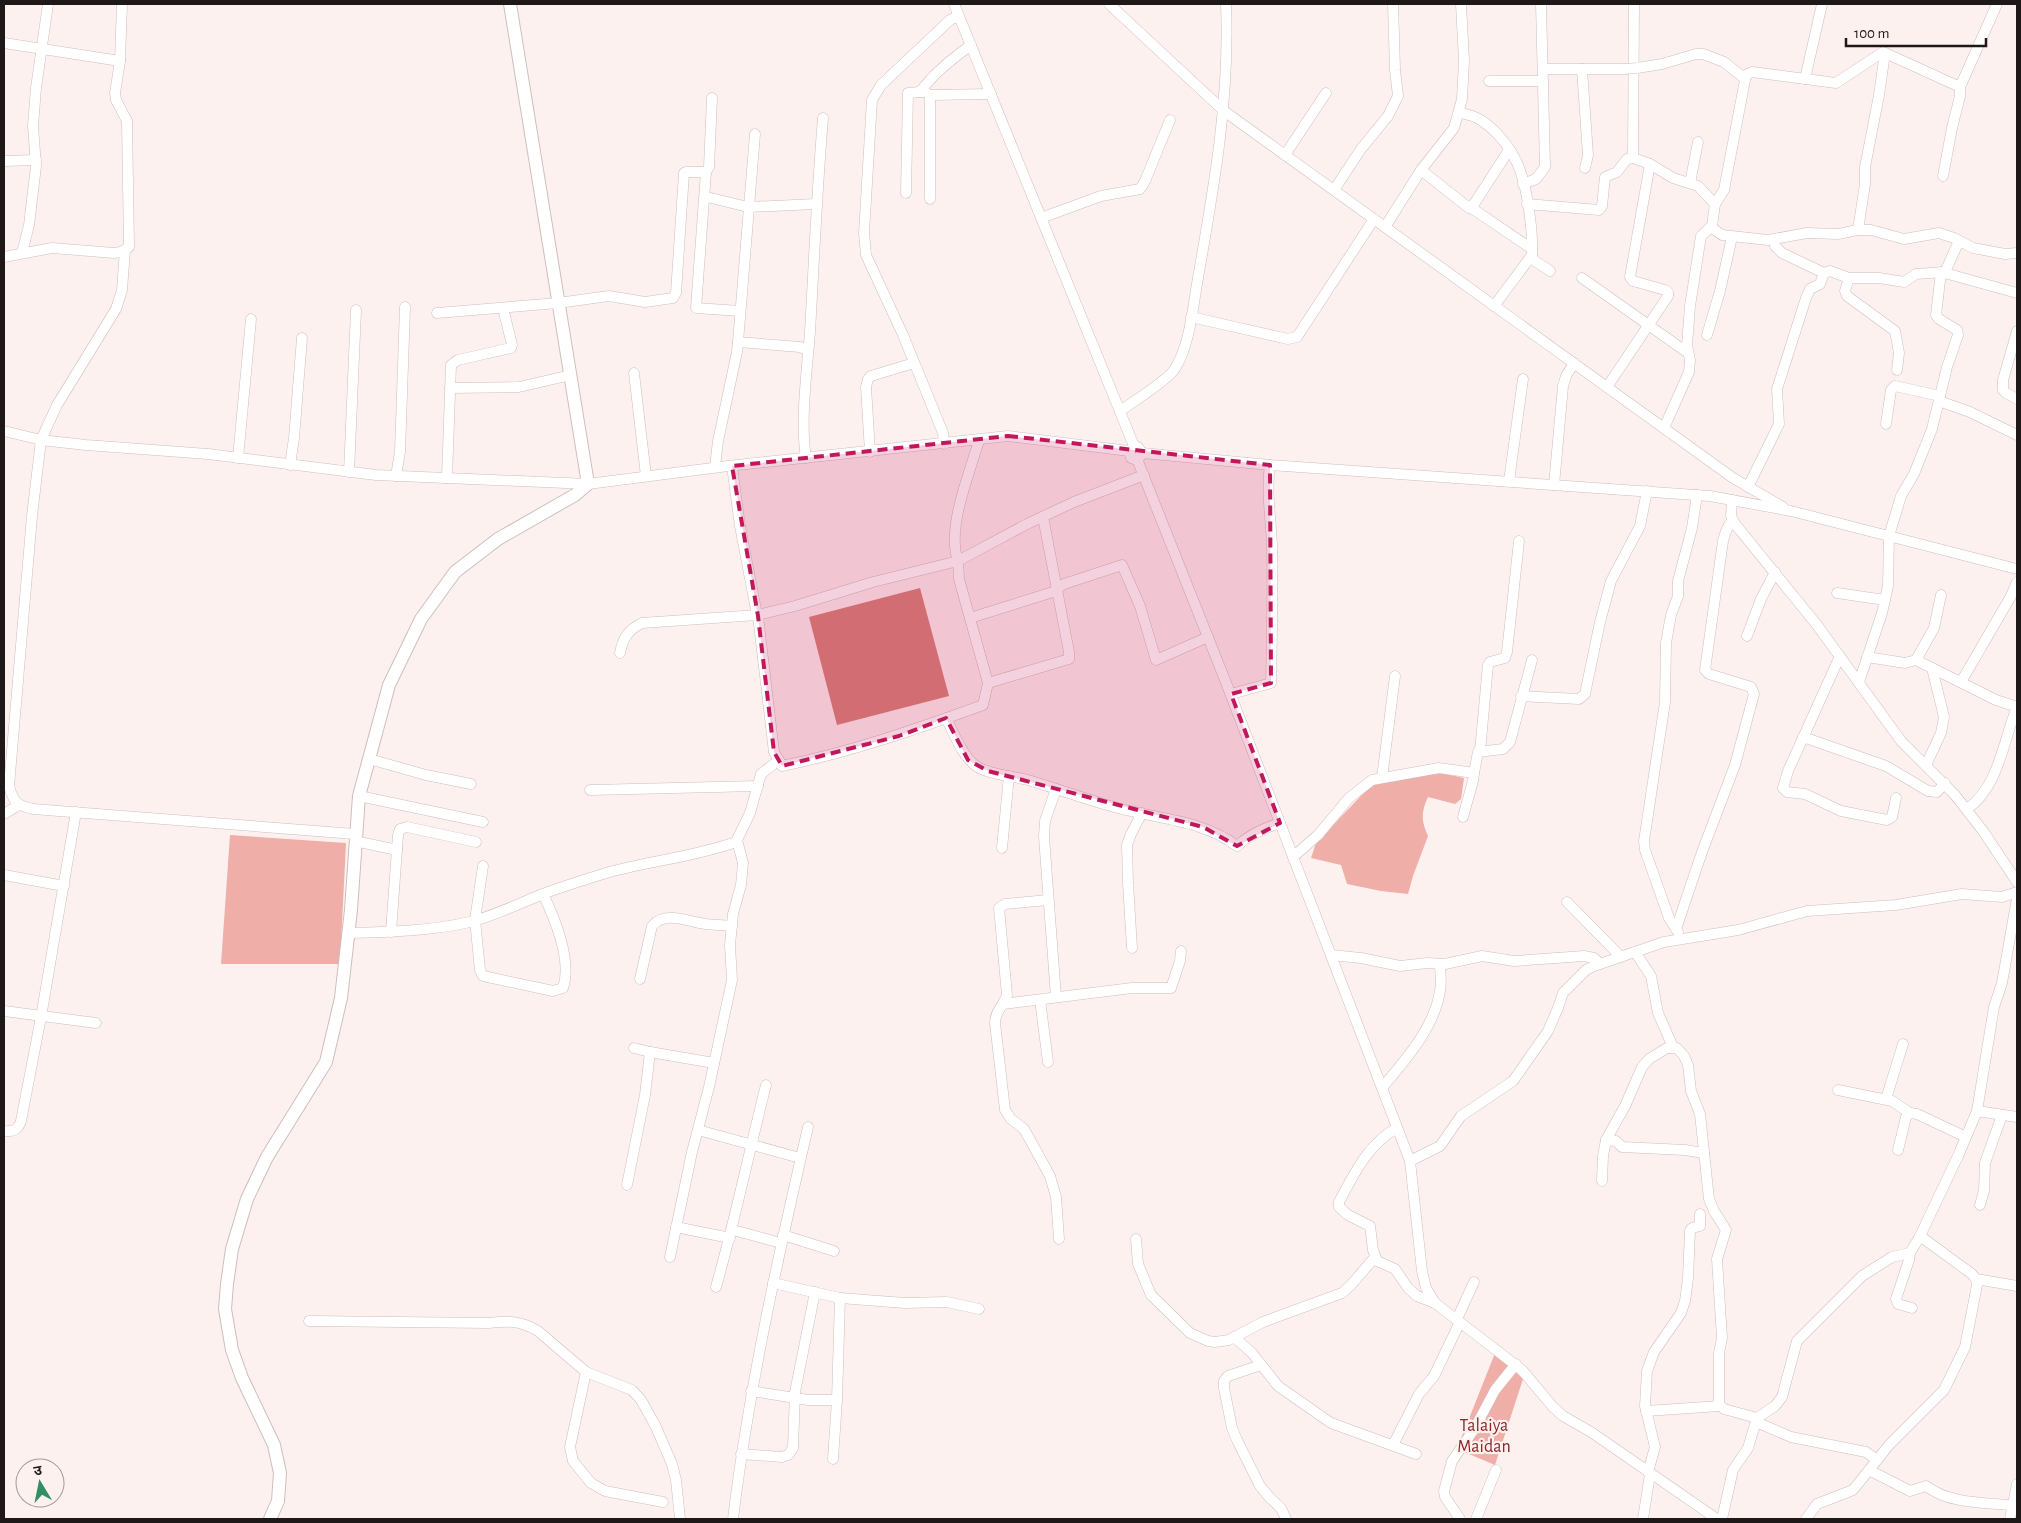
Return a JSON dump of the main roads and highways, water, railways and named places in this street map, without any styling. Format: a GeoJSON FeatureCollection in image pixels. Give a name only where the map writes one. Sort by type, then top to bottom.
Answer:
{"type":"FeatureCollection","features":[{"type":"Feature","properties":{"kind":"main road"},"geometry":{"type":"LineString","coordinates":[[270,1519],[278,1501],[280,1473],[274,1445],[242,1378],[232,1350],[225,1309],[226,1284],[232,1249],[246,1199],[267,1157],[326,1062],[342,998],[359,796],[390,685],[421,619],[455,572],[498,539],[575,495],[588,484],[510,4]]}},
{"type":"Feature","properties":{"kind":"park label","name":"Talaiya Maidan"},"geometry":{"type":"Point","coordinates":[1484,1436]}}]}
